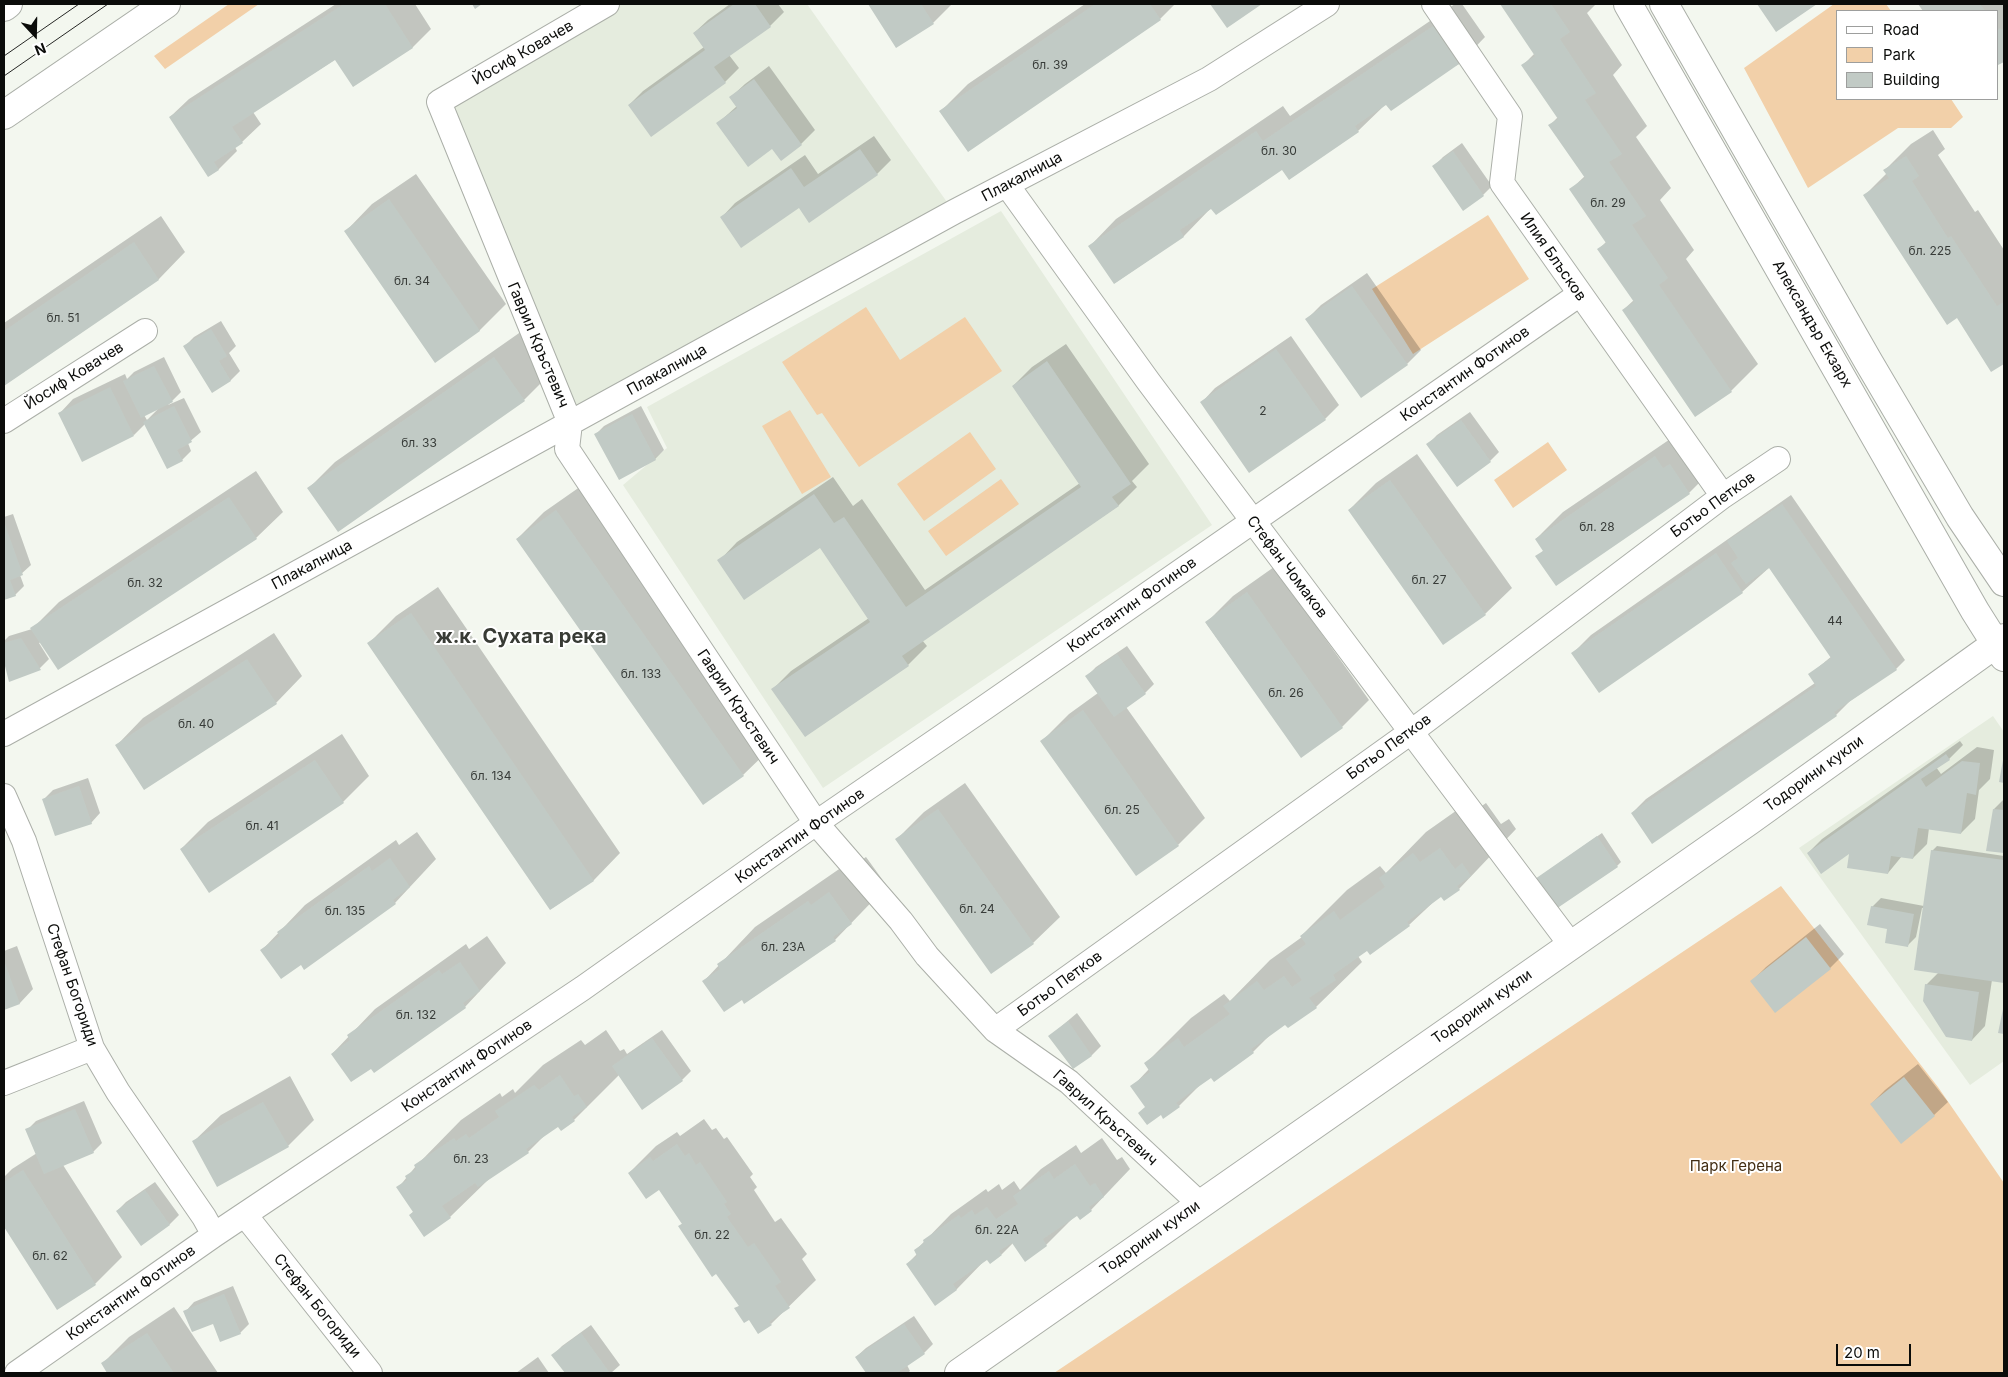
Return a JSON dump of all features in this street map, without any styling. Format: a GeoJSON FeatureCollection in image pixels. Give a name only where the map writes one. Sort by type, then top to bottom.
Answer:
{"type":"FeatureCollection","features":[{"type":"Feature","properties":{"kind":"street"},"geometry":{"type":"LineString","coordinates":[[4,7],[8,4]]}},
{"type":"Feature","properties":{"kind":"street"},"geometry":{"type":"LineString","coordinates":[[4,115],[166,4]]}},
{"type":"Feature","properties":{"kind":"street","name":"Йосиф Ковачев"},"geometry":{"type":"LineString","coordinates":[[439,102],[607,4]]}},
{"type":"Feature","properties":{"kind":"street","name":"Плакалница"},"geometry":{"type":"LineString","coordinates":[[4,734],[954,212],[1208,79],[1328,4]]}},
{"type":"Feature","properties":{"kind":"street","name":"Илия Блъсков"},"geometry":{"type":"LineString","coordinates":[[1434,4],[1510,116],[1502,183],[1723,496]]}},
{"type":"Feature","properties":{"kind":"street","name":"Александър Екзарх"},"geometry":{"type":"LineString","coordinates":[[1628,4],[2001,646]]}},
{"type":"Feature","properties":{"kind":"street","name":"Александър Екзарх"},"geometry":{"type":"LineString","coordinates":[[1664,4],[1868,361],[1960,517],[2004,582]]}},
{"type":"Feature","properties":{"kind":"street","name":"Гаврил Кръстевич"},"geometry":{"type":"LineString","coordinates":[[439,102],[570,423],[567,449],[816,823],[901,922],[927,956],[995,1030],[1068,1082],[1200,1204]]}},
{"type":"Feature","properties":{"kind":"street","name":"Стефан Чомаков"},"geometry":{"type":"LineString","coordinates":[[1007,185],[1148,381],[1571,945]]}},
{"type":"Feature","properties":{"kind":"street","name":"Константин Фотинов"},"geometry":{"type":"LineString","coordinates":[[17,1373],[214,1235],[582,988],[816,823],[1580,294]]}},
{"type":"Feature","properties":{"kind":"street","name":"Йосиф Ковачев"},"geometry":{"type":"LineString","coordinates":[[4,421],[145,332]]}},
{"type":"Feature","properties":{"kind":"street","name":"Ботьо Петков"},"geometry":{"type":"LineString","coordinates":[[995,1030],[1411,732],[1723,496],[1778,459]]}},
{"type":"Feature","properties":{"kind":"street"},"geometry":{"type":"LineString","coordinates":[[1960,517],[1994,543],[2004,547]]}},
{"type":"Feature","properties":{"kind":"street","name":"Тодорини кукли"},"geometry":{"type":"LineString","coordinates":[[959,1373],[2001,646]]}},
{"type":"Feature","properties":{"kind":"street","name":"Стефан Богориди"},"geometry":{"type":"LineString","coordinates":[[4,796],[24,841],[92,1048],[118,1092],[204,1217],[214,1235]]}},
{"type":"Feature","properties":{"kind":"street"},"geometry":{"type":"LineString","coordinates":[[4,1083],[92,1048]]}},
{"type":"Feature","properties":{"kind":"street","name":"Стефан Богориди"},"geometry":{"type":"LineString","coordinates":[[244,1215],[370,1373]]}},
{"type":"Feature","properties":{"kind":"shaded area"},"geometry":{"type":"Polygon","coordinates":[[[607,4],[807,4],[954,212],[570,423],[439,102],[607,4]]]}},
{"type":"Feature","properties":{"kind":"shaded area"},"geometry":{"type":"Polygon","coordinates":[[[1001,211],[1212,525],[823,788],[623,485],[667,448],[647,407],[1001,211]]]}},
{"type":"Feature","properties":{"kind":"shaded area"},"geometry":{"type":"Polygon","coordinates":[[[1993,716],[2004,732],[2004,1061],[1970,1085],[1799,848],[1993,716]]]}},
{"type":"Feature","properties":{"kind":"green space"},"geometry":{"type":"Polygon","coordinates":[[[229,4],[259,4],[165,69],[154,56],[229,4]]]}},
{"type":"Feature","properties":{"kind":"green space"},"geometry":{"type":"Polygon","coordinates":[[[1834,4],[1886,4],[1890,10],[1836,10],[1836,100],[1952,100],[1963,117],[1951,128],[1898,128],[1808,188],[1744,68],[1834,4]]]}},
{"type":"Feature","properties":{"kind":"green space"},"geometry":{"type":"Polygon","coordinates":[[[1488,215],[1529,279],[1413,354],[1372,289],[1488,215]]]}},
{"type":"Feature","properties":{"kind":"green space"},"geometry":{"type":"Polygon","coordinates":[[[866,307],[900,360],[965,317],[1002,371],[859,467],[822,413],[817,415],[782,362],[866,307]]]}},
{"type":"Feature","properties":{"kind":"green space"},"geometry":{"type":"Polygon","coordinates":[[[790,410],[831,477],[802,494],[762,426],[790,410]]]}},
{"type":"Feature","properties":{"kind":"green space"},"geometry":{"type":"Polygon","coordinates":[[[970,432],[996,469],[924,521],[897,484],[970,432]]]}},
{"type":"Feature","properties":{"kind":"green space"},"geometry":{"type":"Polygon","coordinates":[[[1548,442],[1567,470],[1513,508],[1494,480],[1548,442]]]}},
{"type":"Feature","properties":{"kind":"green space"},"geometry":{"type":"Polygon","coordinates":[[[1001,479],[1019,504],[946,556],[928,531],[1001,479]]]}},
{"type":"Feature","properties":{"kind":"green space","name":"Парк Герена"},"geometry":{"type":"Polygon","coordinates":[[[1781,886],[1938,1087],[2004,1183],[2004,1373],[1054,1373],[1781,886]]]}},
{"type":"Feature","properties":{"kind":"building"},"geometry":{"type":"Polygon","coordinates":[[[344,4],[385,4],[413,48],[353,87],[335,60],[232,127],[243,143],[214,162],[219,170],[208,177],[169,117],[344,4]]]}},
{"type":"Feature","properties":{"kind":"building"},"geometry":{"type":"Polygon","coordinates":[[[472,4],[482,4],[475,9],[472,4]]]}},
{"type":"Feature","properties":{"kind":"building"},"geometry":{"type":"Polygon","coordinates":[[[734,4],[755,4],[771,27],[714,67],[726,83],[651,137],[628,105],[705,50],[693,33],[734,4]]]}},
{"type":"Feature","properties":{"kind":"building"},"geometry":{"type":"Polygon","coordinates":[[[868,4],[921,4],[934,24],[896,48],[868,4]]]}},
{"type":"Feature","properties":{"kind":"building"},"geometry":{"type":"Polygon","coordinates":[[[1095,4],[1150,4],[1161,20],[968,152],[939,111],[1095,4]]]}},
{"type":"Feature","properties":{"kind":"building"},"geometry":{"type":"Polygon","coordinates":[[[1210,4],[1262,4],[1227,28],[1210,4]]]}},
{"type":"Feature","properties":{"kind":"building"},"geometry":{"type":"Polygon","coordinates":[[[1500,4],[1551,4],[1570,32],[1560,39],[1596,93],[1585,100],[1622,154],[1609,162],[1646,216],[1632,225],[1668,278],[1659,285],[1732,392],[1695,417],[1622,310],[1634,302],[1597,249],[1606,243],[1569,189],[1585,178],[1548,125],[1558,119],[1521,65],[1535,56],[1500,4]]]}},
{"type":"Feature","properties":{"kind":"building"},"geometry":{"type":"Polygon","coordinates":[[[1757,4],[1817,4],[1776,32],[1757,4]]]}},
{"type":"Feature","properties":{"kind":"building"},"geometry":{"type":"Polygon","coordinates":[[[1918,4],[1980,4],[1984,10],[1922,10],[1918,4]]]}},
{"type":"Feature","properties":{"kind":"building"},"geometry":{"type":"Polygon","coordinates":[[[1433,26],[1459,64],[1391,111],[1386,105],[1368,117],[1355,126],[1359,132],[1289,180],[1282,170],[1216,215],[1211,209],[1180,230],[1184,237],[1114,284],[1088,246],[1256,131],[1263,141],[1433,26]]]}},
{"type":"Feature","properties":{"kind":"building"},"geometry":{"type":"Polygon","coordinates":[[[2004,28],[2004,62],[1998,65],[1998,29],[2004,28]]]}},
{"type":"Feature","properties":{"kind":"building"},"geometry":{"type":"Polygon","coordinates":[[[754,79],[802,145],[781,161],[772,149],[748,167],[716,123],[737,108],[729,97],[754,79]]]}},
{"type":"Feature","properties":{"kind":"building"},"geometry":{"type":"Polygon","coordinates":[[[860,149],[878,175],[809,223],[799,208],[741,248],[720,217],[791,168],[804,187],[860,149]]]}},
{"type":"Feature","properties":{"kind":"building"},"geometry":{"type":"Polygon","coordinates":[[[1453,151],[1484,196],[1463,211],[1432,166],[1453,151]]]}},
{"type":"Feature","properties":{"kind":"building"},"geometry":{"type":"Polygon","coordinates":[[[1906,156],[1919,176],[1912,181],[1948,238],[1951,236],[1997,306],[2004,302],[2004,364],[1991,372],[1957,318],[1947,325],[1863,195],[1889,178],[1883,170],[1906,156]]]}},
{"type":"Feature","properties":{"kind":"building"},"geometry":{"type":"Polygon","coordinates":[[[389,199],[480,331],[435,363],[344,231],[389,199]]]}},
{"type":"Feature","properties":{"kind":"building"},"geometry":{"type":"Polygon","coordinates":[[[134,242],[159,280],[4,386],[4,331],[134,242]]]}},
{"type":"Feature","properties":{"kind":"building"},"geometry":{"type":"Polygon","coordinates":[[[1352,286],[1408,365],[1361,398],[1305,319],[1352,286]]]}},
{"type":"Feature","properties":{"kind":"building"},"geometry":{"type":"Polygon","coordinates":[[[211,329],[227,356],[219,361],[231,381],[212,393],[183,346],[211,329]]]}},
{"type":"Feature","properties":{"kind":"building"},"geometry":{"type":"Polygon","coordinates":[[[1276,349],[1326,420],[1249,473],[1200,402],[1276,349]]]}},
{"type":"Feature","properties":{"kind":"building"},"geometry":{"type":"Polygon","coordinates":[[[494,357],[525,401],[338,532],[307,488],[494,357]]]}},
{"type":"Feature","properties":{"kind":"building"},"geometry":{"type":"Polygon","coordinates":[[[1047,361],[1131,484],[1112,497],[1119,506],[902,656],[909,666],[805,737],[771,689],[870,622],[820,548],[744,600],[717,560],[814,494],[834,523],[844,517],[906,607],[1081,487],[1012,386],[1047,361]]]}},
{"type":"Feature","properties":{"kind":"building"},"geometry":{"type":"Polygon","coordinates":[[[154,366],[173,402],[141,418],[123,381],[154,366]]]}},
{"type":"Feature","properties":{"kind":"building"},"geometry":{"type":"Polygon","coordinates":[[[110,387],[134,436],[82,462],[58,413],[110,387]]]}},
{"type":"Feature","properties":{"kind":"building"},"geometry":{"type":"Polygon","coordinates":[[[174,406],[192,442],[177,450],[183,461],[167,469],[143,422],[174,406]]]}},
{"type":"Feature","properties":{"kind":"building"},"geometry":{"type":"Polygon","coordinates":[[[632,414],[656,460],[619,480],[594,434],[632,414]]]}},
{"type":"Feature","properties":{"kind":"building"},"geometry":{"type":"Polygon","coordinates":[[[1461,420],[1491,462],[1457,487],[1426,444],[1461,420]]]}},
{"type":"Feature","properties":{"kind":"building"},"geometry":{"type":"Polygon","coordinates":[[[1655,456],[1663,468],[1670,464],[1690,494],[1556,586],[1535,556],[1543,551],[1535,539],[1655,456]]]}},
{"type":"Feature","properties":{"kind":"building"},"geometry":{"type":"Polygon","coordinates":[[[1390,480],[1486,615],[1443,645],[1348,510],[1390,480]]]}},
{"type":"Feature","properties":{"kind":"building"},"geometry":{"type":"Polygon","coordinates":[[[229,497],[257,539],[58,670],[30,628],[229,497]]]}},
{"type":"Feature","properties":{"kind":"building"},"geometry":{"type":"Polygon","coordinates":[[[1782,504],[1897,670],[1834,712],[1837,716],[1652,844],[1631,813],[1816,686],[1808,674],[1831,658],[1769,568],[1746,584],[1731,563],[1738,558],[1727,541],[1782,504]]]}},
{"type":"Feature","properties":{"kind":"building"},"geometry":{"type":"Polygon","coordinates":[[[556,510],[744,776],[703,805],[516,539],[556,510]]]}},
{"type":"Feature","properties":{"kind":"building"},"geometry":{"type":"Polygon","coordinates":[[[4,522],[23,575],[10,580],[16,596],[4,600],[4,522]]]}},
{"type":"Feature","properties":{"kind":"building"},"geometry":{"type":"Polygon","coordinates":[[[1716,553],[1743,593],[1599,693],[1571,653],[1716,553]]]}},
{"type":"Feature","properties":{"kind":"building"},"geometry":{"type":"Polygon","coordinates":[[[1247,592],[1343,728],[1301,758],[1205,622],[1247,592]]]}},
{"type":"Feature","properties":{"kind":"building"},"geometry":{"type":"Polygon","coordinates":[[[411,613],[594,881],[550,910],[367,643],[411,613]]]}},
{"type":"Feature","properties":{"kind":"building"},"geometry":{"type":"Polygon","coordinates":[[[21,638],[41,670],[9,682],[4,662],[4,643],[21,638]]]}},
{"type":"Feature","properties":{"kind":"building"},"geometry":{"type":"Polygon","coordinates":[[[1117,654],[1146,694],[1114,717],[1085,676],[1117,654]]]}},
{"type":"Feature","properties":{"kind":"building"},"geometry":{"type":"Polygon","coordinates":[[[247,659],[277,704],[144,790],[115,745],[247,659]]]}},
{"type":"Feature","properties":{"kind":"building"},"geometry":{"type":"Polygon","coordinates":[[[1083,710],[1179,846],[1136,876],[1040,741],[1083,710]]]}},
{"type":"Feature","properties":{"kind":"building"},"geometry":{"type":"Polygon","coordinates":[[[1946,754],[1950,760],[1921,779],[1926,787],[1962,761],[1980,763],[1976,795],[1967,793],[1961,834],[1918,828],[1913,859],[1891,856],[1888,874],[1847,868],[1849,854],[1821,874],[1807,853],[1946,754]]]}},
{"type":"Feature","properties":{"kind":"building"},"geometry":{"type":"Polygon","coordinates":[[[315,760],[344,803],[209,893],[180,849],[315,760]]]}},
{"type":"Feature","properties":{"kind":"building"},"geometry":{"type":"Polygon","coordinates":[[[2004,760],[2004,783],[1999,782],[2004,760]]]}},
{"type":"Feature","properties":{"kind":"building"},"geometry":{"type":"Polygon","coordinates":[[[79,786],[92,824],[55,836],[42,799],[79,786]]]}},
{"type":"Feature","properties":{"kind":"building"},"geometry":{"type":"Polygon","coordinates":[[[938,809],[1034,944],[991,974],[895,839],[938,809]]]}},
{"type":"Feature","properties":{"kind":"building"},"geometry":{"type":"Polygon","coordinates":[[[1993,809],[2004,810],[2004,853],[1986,851],[1993,809]]]}},
{"type":"Feature","properties":{"kind":"building"},"geometry":{"type":"Polygon","coordinates":[[[1597,836],[1618,867],[1556,909],[1535,879],[1597,836]]]}},
{"type":"Feature","properties":{"kind":"building"},"geometry":{"type":"Polygon","coordinates":[[[1440,848],[1455,869],[1462,863],[1471,876],[1457,886],[1460,890],[1444,901],[1441,897],[1407,922],[1410,926],[1370,955],[1367,951],[1333,975],[1336,980],[1309,998],[1317,1008],[1288,1028],[1285,1025],[1251,1049],[1254,1053],[1214,1082],[1211,1078],[1176,1103],[1180,1107],[1163,1119],[1161,1115],[1147,1125],[1138,1113],[1145,1107],[1130,1086],[1150,1072],[1144,1063],[1178,1038],[1184,1047],[1230,1014],[1223,1006],[1257,981],[1264,990],[1284,976],[1292,987],[1302,980],[1286,959],[1306,944],[1300,936],[1334,911],[1340,920],[1385,887],[1379,878],[1413,853],[1420,862],[1440,848]]]}},
{"type":"Feature","properties":{"kind":"building"},"geometry":{"type":"Polygon","coordinates":[[[1931,850],[2004,860],[2004,983],[1914,970],[1931,850]]]}},
{"type":"Feature","properties":{"kind":"building"},"geometry":{"type":"Polygon","coordinates":[[[390,858],[410,887],[393,900],[396,904],[304,970],[301,965],[281,979],[260,950],[280,936],[277,932],[369,866],[372,871],[390,858]]]}},
{"type":"Feature","properties":{"kind":"building"},"geometry":{"type":"Polygon","coordinates":[[[829,892],[852,924],[833,937],[836,941],[744,1004],[742,1000],[724,1012],[702,981],[720,969],[717,964],[808,901],[811,905],[829,892]]]}},
{"type":"Feature","properties":{"kind":"building"},"geometry":{"type":"Polygon","coordinates":[[[1871,906],[1914,914],[1908,947],[1885,943],[1887,929],[1867,925],[1871,906]]]}},
{"type":"Feature","properties":{"kind":"building"},"geometry":{"type":"Polygon","coordinates":[[[1806,937],[1831,969],[1775,1013],[1750,981],[1806,937]]]}},
{"type":"Feature","properties":{"kind":"building"},"geometry":{"type":"Polygon","coordinates":[[[4,961],[20,1004],[4,1010],[4,961]]]}},
{"type":"Feature","properties":{"kind":"building"},"geometry":{"type":"Polygon","coordinates":[[[460,962],[480,991],[463,1003],[466,1008],[374,1073],[371,1069],[351,1082],[331,1054],[350,1040],[347,1035],[439,970],[442,974],[460,962]]]}},
{"type":"Feature","properties":{"kind":"building"},"geometry":{"type":"Polygon","coordinates":[[[1925,984],[1979,992],[1972,1041],[1946,1037],[1923,1001],[1925,984]]]}},
{"type":"Feature","properties":{"kind":"building"},"geometry":{"type":"Polygon","coordinates":[[[2004,1009],[2004,1034],[1998,1033],[2004,1009]]]}},
{"type":"Feature","properties":{"kind":"building"},"geometry":{"type":"Polygon","coordinates":[[[1068,1021],[1092,1056],[1073,1069],[1048,1036],[1068,1021]]]}},
{"type":"Feature","properties":{"kind":"building"},"geometry":{"type":"Polygon","coordinates":[[[652,1038],[683,1081],[642,1110],[612,1066],[652,1038]]]}},
{"type":"Feature","properties":{"kind":"building"},"geometry":{"type":"Polygon","coordinates":[[[560,1075],[574,1096],[578,1094],[587,1107],[572,1117],[575,1121],[561,1131],[558,1127],[526,1149],[529,1153],[478,1187],[475,1183],[442,1206],[451,1218],[424,1237],[409,1215],[413,1212],[396,1187],[407,1180],[405,1176],[416,1169],[414,1165],[454,1138],[456,1141],[466,1134],[469,1138],[499,1117],[495,1111],[534,1085],[539,1090],[560,1075]]]}},
{"type":"Feature","properties":{"kind":"building"},"geometry":{"type":"Polygon","coordinates":[[[1904,1077],[1935,1116],[1901,1144],[1870,1104],[1904,1077]]]}},
{"type":"Feature","properties":{"kind":"building"},"geometry":{"type":"Polygon","coordinates":[[[263,1102],[289,1147],[217,1187],[192,1141],[263,1102]]]}},
{"type":"Feature","properties":{"kind":"building"},"geometry":{"type":"Polygon","coordinates":[[[75,1109],[94,1153],[44,1174],[25,1129],[75,1109]]]}},
{"type":"Feature","properties":{"kind":"building"},"geometry":{"type":"Polygon","coordinates":[[[677,1144],[685,1156],[689,1153],[696,1165],[700,1162],[727,1202],[724,1204],[731,1214],[727,1217],[748,1247],[754,1243],[781,1282],[775,1286],[790,1308],[769,1322],[772,1325],[758,1334],[749,1320],[744,1323],[734,1308],[739,1306],[716,1274],[712,1277],[678,1226],[682,1224],[659,1190],[646,1199],[628,1173],[650,1157],[653,1161],[677,1144]]]}},
{"type":"Feature","properties":{"kind":"building"},"geometry":{"type":"Polygon","coordinates":[[[1075,1164],[1090,1186],[1095,1183],[1104,1197],[1089,1207],[1092,1211],[1080,1220],[1077,1216],[1043,1239],[1047,1246],[1025,1262],[1012,1243],[999,1251],[1002,1255],[990,1264],[987,1260],[953,1284],[957,1290],[935,1306],[906,1264],[917,1256],[914,1250],[924,1243],[923,1240],[959,1215],[961,1218],[972,1210],[975,1215],[987,1207],[996,1219],[1018,1204],[1013,1196],[1049,1171],[1054,1179],[1075,1164]]]}},
{"type":"Feature","properties":{"kind":"building"},"geometry":{"type":"Polygon","coordinates":[[[23,1170],[96,1285],[57,1310],[4,1227],[4,1182],[23,1170]]]}},
{"type":"Feature","properties":{"kind":"building"},"geometry":{"type":"Polygon","coordinates":[[[145,1190],[170,1225],[141,1246],[116,1211],[145,1190]]]}},
{"type":"Feature","properties":{"kind":"building"},"geometry":{"type":"Polygon","coordinates":[[[224,1294],[241,1334],[220,1342],[213,1324],[192,1332],[183,1311],[224,1294]]]}},
{"type":"Feature","properties":{"kind":"building"},"geometry":{"type":"Polygon","coordinates":[[[904,1324],[925,1354],[897,1373],[866,1373],[855,1357],[904,1324]]]}},
{"type":"Feature","properties":{"kind":"building"},"geometry":{"type":"Polygon","coordinates":[[[147,1333],[174,1373],[107,1373],[101,1363],[147,1333]]]}},
{"type":"Feature","properties":{"kind":"building"},"geometry":{"type":"Polygon","coordinates":[[[581,1333],[610,1373],[565,1373],[551,1355],[581,1333]]]}},
{"type":"Feature","properties":{"kind":"tram line"},"geometry":{"type":"LineString","coordinates":[[4,56],[79,4]]}},
{"type":"Feature","properties":{"kind":"tram line"},"geometry":{"type":"LineString","coordinates":[[4,76],[108,4]]}},
{"type":"Feature","properties":{"kind":"district","name":"ж.к. Сухата река"},"geometry":{"type":"Point","coordinates":[521,637]}}]}
